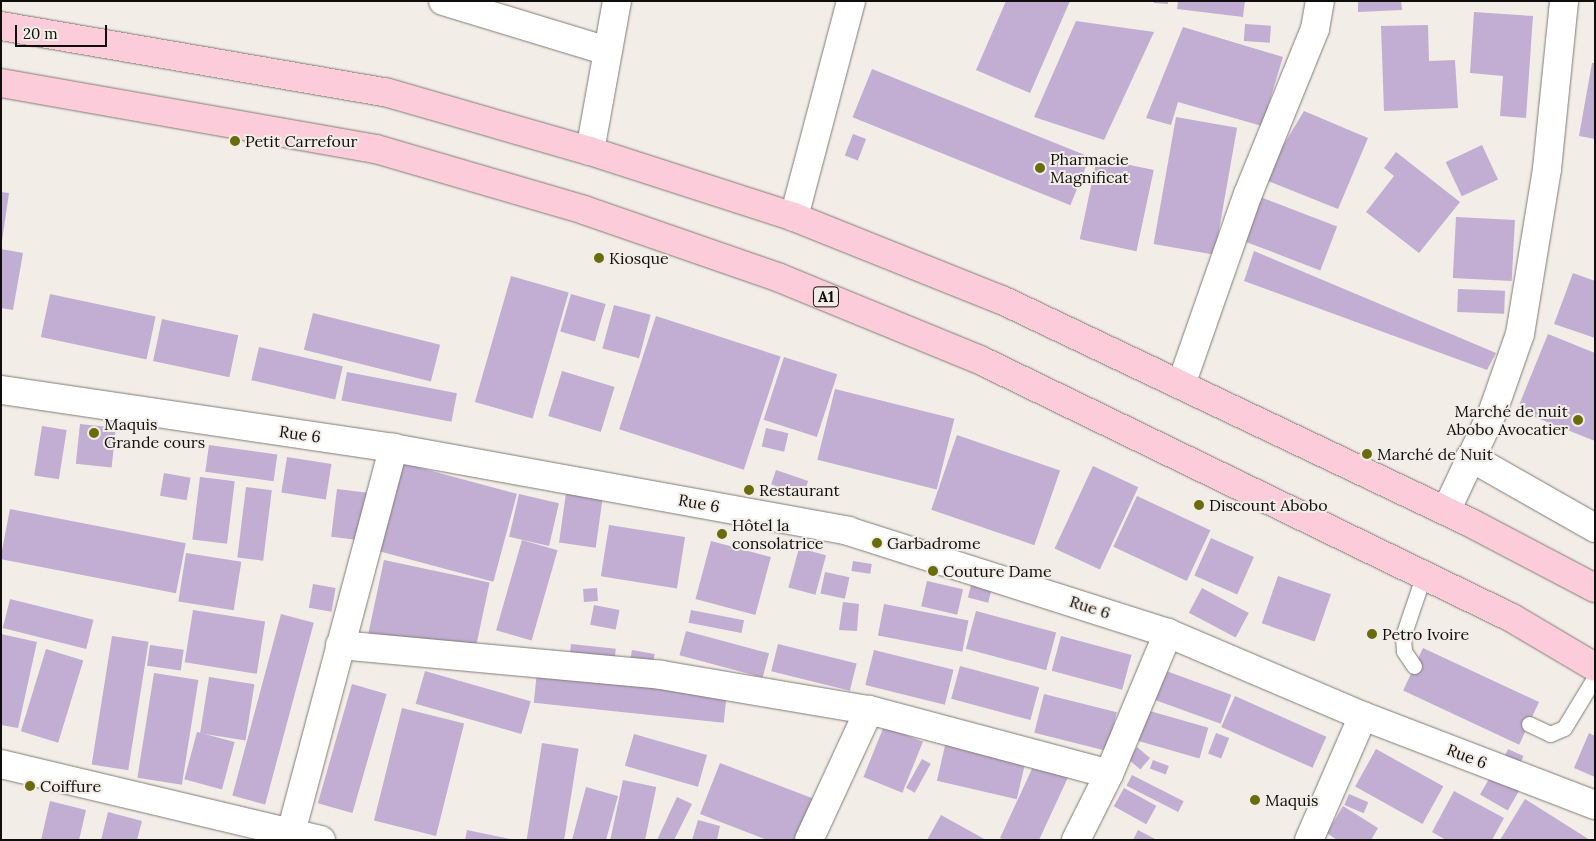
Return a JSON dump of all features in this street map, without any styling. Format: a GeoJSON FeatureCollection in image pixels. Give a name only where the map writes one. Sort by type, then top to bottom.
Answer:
{"type":"FeatureCollection","features":[{"type":"Feature","properties":{"kind":"main road"},"geometry":{"type":"LineString","coordinates":[[1,26],[385,92],[590,152],[794,217],[1002,300],[1446,511],[1595,588]]}},
{"type":"Feature","properties":{"kind":"main road","name":"A1"},"geometry":{"type":"LineString","coordinates":[[1,82],[376,149],[593,213],[780,278],[980,360],[1424,577],[1512,618],[1595,667]]}},
{"type":"Feature","properties":{"kind":"street"},"geometry":{"type":"LineString","coordinates":[[443,1],[608,52]]}},
{"type":"Feature","properties":{"kind":"street"},"geometry":{"type":"LineString","coordinates":[[590,152],[617,1]]}},
{"type":"Feature","properties":{"kind":"street"},"geometry":{"type":"LineString","coordinates":[[794,217],[852,1]]}},
{"type":"Feature","properties":{"kind":"street"},"geometry":{"type":"LineString","coordinates":[[1181,385],[1248,194],[1315,29],[1320,1]]}},
{"type":"Feature","properties":{"kind":"street"},"geometry":{"type":"LineString","coordinates":[[1446,511],[1493,411],[1520,334],[1547,169],[1564,1]]}},
{"type":"Feature","properties":{"kind":"street","name":"Rue 6"},"geometry":{"type":"LineString","coordinates":[[1,390],[393,448],[832,527],[1168,633],[1363,716],[1595,806]]}},
{"type":"Feature","properties":{"kind":"street"},"geometry":{"type":"LineString","coordinates":[[290,836],[393,448]]}},
{"type":"Feature","properties":{"kind":"street"},"geometry":{"type":"LineString","coordinates":[[1470,458],[1595,528]]}},
{"type":"Feature","properties":{"kind":"street"},"geometry":{"type":"LineString","coordinates":[[1076,840],[1109,774],[1168,633]]}},
{"type":"Feature","properties":{"kind":"street"},"geometry":{"type":"LineString","coordinates":[[340,645],[661,676],[869,710],[1109,774]]}},
{"type":"Feature","properties":{"kind":"street"},"geometry":{"type":"LineString","coordinates":[[809,840],[869,710]]}},
{"type":"Feature","properties":{"kind":"street"},"geometry":{"type":"LineString","coordinates":[[1309,840],[1363,716]]}},
{"type":"Feature","properties":{"kind":"street"},"geometry":{"type":"LineString","coordinates":[[1,764],[290,836],[321,840]]}},
{"type":"Feature","properties":{"kind":"lane"},"geometry":{"type":"LineString","coordinates":[[1414,666],[1404,651],[1403,636],[1424,577]]}},
{"type":"Feature","properties":{"kind":"lane"},"geometry":{"type":"LineString","coordinates":[[1528,724],[1550,734],[1564,728],[1595,678]]}},
{"type":"Feature","properties":{"kind":"building"},"geometry":{"type":"Polygon","coordinates":[[[1006,1],[1070,1],[1030,93],[976,70],[1006,1]]]}},
{"type":"Feature","properties":{"kind":"building"},"geometry":{"type":"Polygon","coordinates":[[[1154,1],[1168,1],[1168,4],[1154,3],[1154,1]]]}},
{"type":"Feature","properties":{"kind":"building"},"geometry":{"type":"Polygon","coordinates":[[[1178,1],[1245,1],[1243,17],[1177,9],[1178,1]]]}},
{"type":"Feature","properties":{"kind":"building"},"geometry":{"type":"Polygon","coordinates":[[[1358,1],[1401,1],[1402,10],[1358,12],[1358,1]]]}},
{"type":"Feature","properties":{"kind":"building"},"geometry":{"type":"Polygon","coordinates":[[[1474,12],[1533,16],[1526,118],[1500,116],[1503,76],[1470,73],[1474,12]]]}},
{"type":"Feature","properties":{"kind":"building"},"geometry":{"type":"Polygon","coordinates":[[[1076,21],[1154,32],[1104,140],[1034,117],[1076,21]]]}},
{"type":"Feature","properties":{"kind":"building"},"geometry":{"type":"Polygon","coordinates":[[[1245,24],[1271,26],[1270,43],[1244,41],[1245,24]]]}},
{"type":"Feature","properties":{"kind":"building"},"geometry":{"type":"Polygon","coordinates":[[[1428,25],[1429,61],[1455,60],[1458,108],[1384,111],[1381,26],[1428,25]]]}},
{"type":"Feature","properties":{"kind":"building"},"geometry":{"type":"Polygon","coordinates":[[[1183,27],[1283,57],[1262,126],[1178,102],[1171,125],[1146,118],[1183,27]]]}},
{"type":"Feature","properties":{"kind":"building"},"geometry":{"type":"Polygon","coordinates":[[[1592,63],[1595,63],[1595,139],[1579,136],[1592,63]]]}},
{"type":"Feature","properties":{"kind":"building"},"geometry":{"type":"Polygon","coordinates":[[[872,69],[1090,157],[1070,205],[853,117],[872,69]]]}},
{"type":"Feature","properties":{"kind":"building"},"geometry":{"type":"Polygon","coordinates":[[[1304,111],[1368,138],[1338,209],[1263,179],[1304,111]]]}},
{"type":"Feature","properties":{"kind":"building"},"geometry":{"type":"Polygon","coordinates":[[[1176,117],[1237,128],[1215,255],[1154,244],[1176,117]]]}},
{"type":"Feature","properties":{"kind":"building"},"geometry":{"type":"Polygon","coordinates":[[[853,134],[866,139],[858,160],[845,155],[853,134]]]}},
{"type":"Feature","properties":{"kind":"building"},"geometry":{"type":"Polygon","coordinates":[[[1482,145],[1498,179],[1462,196],[1446,162],[1482,145]]]}},
{"type":"Feature","properties":{"kind":"building"},"geometry":{"type":"Polygon","coordinates":[[[1396,152],[1460,202],[1419,253],[1366,212],[1394,176],[1384,168],[1396,152]]]}},
{"type":"Feature","properties":{"kind":"building"},"geometry":{"type":"Polygon","coordinates":[[[1097,158],[1154,170],[1136,251],[1080,239],[1097,158]]]}},
{"type":"Feature","properties":{"kind":"building"},"geometry":{"type":"Polygon","coordinates":[[[1,192],[9,193],[2,241],[1,241],[1,192]]]}},
{"type":"Feature","properties":{"kind":"building"},"geometry":{"type":"Polygon","coordinates":[[[1255,195],[1337,227],[1320,270],[1238,239],[1255,195]]]}},
{"type":"Feature","properties":{"kind":"building"},"geometry":{"type":"Polygon","coordinates":[[[1456,217],[1515,220],[1512,281],[1453,278],[1456,217]]]}},
{"type":"Feature","properties":{"kind":"building"},"geometry":{"type":"Polygon","coordinates":[[[1,249],[23,253],[13,310],[1,308],[1,249]]]}},
{"type":"Feature","properties":{"kind":"building"},"geometry":{"type":"Polygon","coordinates":[[[1254,251],[1496,353],[1487,370],[1244,281],[1254,251]]]}},
{"type":"Feature","properties":{"kind":"building"},"geometry":{"type":"Polygon","coordinates":[[[1573,273],[1595,281],[1595,338],[1554,324],[1573,273]]]}},
{"type":"Feature","properties":{"kind":"building"},"geometry":{"type":"Polygon","coordinates":[[[511,276],[569,293],[533,418],[475,402],[511,276]]]}},
{"type":"Feature","properties":{"kind":"building"},"geometry":{"type":"Polygon","coordinates":[[[1458,289],[1505,291],[1504,314],[1457,312],[1458,289]]]}},
{"type":"Feature","properties":{"kind":"building"},"geometry":{"type":"Polygon","coordinates":[[[50,294],[156,316],[146,359],[41,337],[50,294]]]}},
{"type":"Feature","properties":{"kind":"building"},"geometry":{"type":"Polygon","coordinates":[[[571,294],[606,304],[595,341],[560,331],[571,294]]]}},
{"type":"Feature","properties":{"kind":"building"},"geometry":{"type":"Polygon","coordinates":[[[614,305],[651,315],[639,358],[602,348],[614,305]]]}},
{"type":"Feature","properties":{"kind":"building"},"geometry":{"type":"Polygon","coordinates":[[[313,313],[440,345],[431,382],[304,350],[313,313]]]}},
{"type":"Feature","properties":{"kind":"building"},"geometry":{"type":"Polygon","coordinates":[[[656,316],[781,356],[744,470],[619,429],[656,316]]]}},
{"type":"Feature","properties":{"kind":"building"},"geometry":{"type":"Polygon","coordinates":[[[162,319],[238,335],[229,377],[153,361],[162,319]]]}},
{"type":"Feature","properties":{"kind":"building"},"geometry":{"type":"Polygon","coordinates":[[[1548,334],[1595,353],[1595,441],[1517,410],[1548,334]]]}},
{"type":"Feature","properties":{"kind":"building"},"geometry":{"type":"Polygon","coordinates":[[[259,347],[343,366],[335,399],[251,380],[259,347]]]}},
{"type":"Feature","properties":{"kind":"building"},"geometry":{"type":"Polygon","coordinates":[[[784,357],[837,374],[817,437],[764,420],[784,357]]]}},
{"type":"Feature","properties":{"kind":"building"},"geometry":{"type":"Polygon","coordinates":[[[562,371],[615,387],[601,432],[548,416],[562,371]]]}},
{"type":"Feature","properties":{"kind":"building"},"geometry":{"type":"Polygon","coordinates":[[[347,372],[457,393],[451,422],[341,400],[347,372]]]}},
{"type":"Feature","properties":{"kind":"building"},"geometry":{"type":"Polygon","coordinates":[[[835,389],[954,419],[937,490],[817,460],[835,389]]]}},
{"type":"Feature","properties":{"kind":"building"},"geometry":{"type":"Polygon","coordinates":[[[80,424],[116,428],[112,468],[76,464],[80,424]]]}},
{"type":"Feature","properties":{"kind":"building"},"geometry":{"type":"Polygon","coordinates":[[[42,426],[67,430],[59,479],[34,475],[42,426]]]}},
{"type":"Feature","properties":{"kind":"building"},"geometry":{"type":"Polygon","coordinates":[[[766,428],[788,433],[784,452],[762,447],[766,428]]]}},
{"type":"Feature","properties":{"kind":"building"},"geometry":{"type":"Polygon","coordinates":[[[957,435],[1060,470],[1034,545],[931,510],[957,435]]]}},
{"type":"Feature","properties":{"kind":"building"},"geometry":{"type":"Polygon","coordinates":[[[209,445],[277,455],[274,481],[205,472],[209,445]]]}},
{"type":"Feature","properties":{"kind":"building"},"geometry":{"type":"Polygon","coordinates":[[[287,457],[331,464],[326,500],[281,493],[287,457]]]}},
{"type":"Feature","properties":{"kind":"building"},"geometry":{"type":"Polygon","coordinates":[[[402,463],[517,494],[493,582],[378,551],[402,463]]]}},
{"type":"Feature","properties":{"kind":"building"},"geometry":{"type":"Polygon","coordinates":[[[1093,466],[1138,487],[1100,570],[1055,548],[1093,466]]]}},
{"type":"Feature","properties":{"kind":"building"},"geometry":{"type":"Polygon","coordinates":[[[776,470],[808,481],[803,495],[771,484],[776,470]]]}},
{"type":"Feature","properties":{"kind":"building"},"geometry":{"type":"Polygon","coordinates":[[[164,473],[191,478],[187,500],[160,496],[164,473]]]}},
{"type":"Feature","properties":{"kind":"building"},"geometry":{"type":"Polygon","coordinates":[[[200,477],[235,481],[227,544],[192,540],[200,477]]]}},
{"type":"Feature","properties":{"kind":"building"},"geometry":{"type":"Polygon","coordinates":[[[246,487],[272,490],[263,561],[237,557],[246,487]]]}},
{"type":"Feature","properties":{"kind":"building"},"geometry":{"type":"Polygon","coordinates":[[[337,489],[368,493],[362,540],[331,537],[337,489]]]}},
{"type":"Feature","properties":{"kind":"building"},"geometry":{"type":"Polygon","coordinates":[[[566,493],[603,498],[596,548],[559,543],[566,493]]]}},
{"type":"Feature","properties":{"kind":"building"},"geometry":{"type":"Polygon","coordinates":[[[519,494],[559,503],[549,546],[509,537],[519,494]]]}},
{"type":"Feature","properties":{"kind":"building"},"geometry":{"type":"Polygon","coordinates":[[[1137,496],[1210,530],[1187,581],[1113,547],[1137,496]]]}},
{"type":"Feature","properties":{"kind":"building"},"geometry":{"type":"Polygon","coordinates":[[[10,509],[186,543],[176,593],[1,559],[10,509]]]}},
{"type":"Feature","properties":{"kind":"building"},"geometry":{"type":"Polygon","coordinates":[[[609,525],[685,537],[677,588],[601,576],[609,525]]]}},
{"type":"Feature","properties":{"kind":"building"},"geometry":{"type":"Polygon","coordinates":[[[1211,538],[1254,557],[1237,595],[1194,575],[1211,538]]]}},
{"type":"Feature","properties":{"kind":"building"},"geometry":{"type":"Polygon","coordinates":[[[522,540],[558,550],[532,641],[496,630],[522,540]]]}},
{"type":"Feature","properties":{"kind":"building"},"geometry":{"type":"Polygon","coordinates":[[[711,541],[771,557],[755,615],[695,599],[711,541]]]}},
{"type":"Feature","properties":{"kind":"building"},"geometry":{"type":"Polygon","coordinates":[[[799,548],[826,555],[815,595],[788,588],[799,548]]]}},
{"type":"Feature","properties":{"kind":"building"},"geometry":{"type":"Polygon","coordinates":[[[186,553],[241,562],[234,610],[178,601],[186,553]]]}},
{"type":"Feature","properties":{"kind":"building"},"geometry":{"type":"Polygon","coordinates":[[[384,560],[490,582],[474,657],[368,634],[384,560]]]}},
{"type":"Feature","properties":{"kind":"building"},"geometry":{"type":"Polygon","coordinates":[[[853,561],[872,564],[870,574],[851,571],[853,561]]]}},
{"type":"Feature","properties":{"kind":"building"},"geometry":{"type":"Polygon","coordinates":[[[825,572],[849,577],[845,599],[820,594],[825,572]]]}},
{"type":"Feature","properties":{"kind":"building"},"geometry":{"type":"Polygon","coordinates":[[[1278,576],[1331,594],[1315,642],[1262,623],[1278,576]]]}},
{"type":"Feature","properties":{"kind":"building"},"geometry":{"type":"Polygon","coordinates":[[[927,581],[963,589],[957,615],[921,606],[927,581]]]}},
{"type":"Feature","properties":{"kind":"building"},"geometry":{"type":"Polygon","coordinates":[[[313,584],[336,588],[331,612],[309,608],[313,584]]]}},
{"type":"Feature","properties":{"kind":"building"},"geometry":{"type":"Polygon","coordinates":[[[971,585],[991,590],[988,603],[968,598],[971,585]]]}},
{"type":"Feature","properties":{"kind":"building"},"geometry":{"type":"Polygon","coordinates":[[[597,588],[598,601],[584,602],[583,589],[597,588]]]}},
{"type":"Feature","properties":{"kind":"building"},"geometry":{"type":"Polygon","coordinates":[[[1202,588],[1249,613],[1236,638],[1189,613],[1202,588]]]}},
{"type":"Feature","properties":{"kind":"building"},"geometry":{"type":"Polygon","coordinates":[[[10,599],[93,620],[86,649],[3,628],[10,599]]]}},
{"type":"Feature","properties":{"kind":"building"},"geometry":{"type":"Polygon","coordinates":[[[843,602],[859,604],[857,631],[839,630],[843,602]]]}},
{"type":"Feature","properties":{"kind":"building"},"geometry":{"type":"Polygon","coordinates":[[[884,604],[968,620],[962,652],[878,635],[884,604]]]}},
{"type":"Feature","properties":{"kind":"building"},"geometry":{"type":"Polygon","coordinates":[[[594,605],[620,610],[616,630],[590,625],[594,605]]]}},
{"type":"Feature","properties":{"kind":"building"},"geometry":{"type":"Polygon","coordinates":[[[193,610],[265,621],[257,674],[185,662],[193,610]]]}},
{"type":"Feature","properties":{"kind":"building"},"geometry":{"type":"Polygon","coordinates":[[[691,610],[744,620],[742,633],[689,623],[691,610]]]}},
{"type":"Feature","properties":{"kind":"building"},"geometry":{"type":"Polygon","coordinates":[[[976,611],[1056,632],[1046,670],[966,649],[976,611]]]}},
{"type":"Feature","properties":{"kind":"building"},"geometry":{"type":"Polygon","coordinates":[[[281,614],[314,623],[265,804],[232,796],[281,614]]]}},
{"type":"Feature","properties":{"kind":"building"},"geometry":{"type":"Polygon","coordinates":[[[686,631],[769,653],[763,677],[680,655],[686,631]]]}},
{"type":"Feature","properties":{"kind":"building"},"geometry":{"type":"Polygon","coordinates":[[[1,634],[37,642],[18,728],[1,725],[1,634]]]}},
{"type":"Feature","properties":{"kind":"building"},"geometry":{"type":"Polygon","coordinates":[[[112,636],[149,642],[128,770],[92,764],[112,636]]]}},
{"type":"Feature","properties":{"kind":"building"},"geometry":{"type":"Polygon","coordinates":[[[1061,636],[1132,655],[1122,690],[1052,671],[1061,636]]]}},
{"type":"Feature","properties":{"kind":"building"},"geometry":{"type":"Polygon","coordinates":[[[571,644],[616,649],[614,662],[570,657],[571,644]]]}},
{"type":"Feature","properties":{"kind":"building"},"geometry":{"type":"Polygon","coordinates":[[[778,644],[857,664],[850,691],[771,671],[778,644]]]}},
{"type":"Feature","properties":{"kind":"building"},"geometry":{"type":"Polygon","coordinates":[[[150,645],[184,650],[181,671],[147,666],[150,645]]]}},
{"type":"Feature","properties":{"kind":"building"},"geometry":{"type":"Polygon","coordinates":[[[1423,648],[1539,702],[1519,745],[1403,691],[1423,648]]]}},
{"type":"Feature","properties":{"kind":"building"},"geometry":{"type":"Polygon","coordinates":[[[46,649],[83,660],[58,743],[21,731],[46,649]]]}},
{"type":"Feature","properties":{"kind":"building"},"geometry":{"type":"Polygon","coordinates":[[[632,650],[655,654],[652,669],[629,665],[632,650]]]}},
{"type":"Feature","properties":{"kind":"building"},"geometry":{"type":"Polygon","coordinates":[[[874,650],[954,670],[945,705],[865,685],[874,650]]]}},
{"type":"Feature","properties":{"kind":"building"},"geometry":{"type":"Polygon","coordinates":[[[960,666],[1039,687],[1030,720],[951,699],[960,666]]]}},
{"type":"Feature","properties":{"kind":"building"},"geometry":{"type":"Polygon","coordinates":[[[1158,668],[1231,695],[1221,724],[1147,697],[1158,668]]]}},
{"type":"Feature","properties":{"kind":"building"},"geometry":{"type":"Polygon","coordinates":[[[425,671],[531,701],[521,734],[416,704],[425,671]]]}},
{"type":"Feature","properties":{"kind":"building"},"geometry":{"type":"Polygon","coordinates":[[[537,672],[727,692],[724,723],[534,703],[537,672]]]}},
{"type":"Feature","properties":{"kind":"building"},"geometry":{"type":"Polygon","coordinates":[[[154,673],[198,680],[182,785],[137,778],[154,673]]]}},
{"type":"Feature","properties":{"kind":"building"},"geometry":{"type":"Polygon","coordinates":[[[209,677],[254,684],[246,740],[200,733],[209,677]]]}},
{"type":"Feature","properties":{"kind":"building"},"geometry":{"type":"Polygon","coordinates":[[[352,684],[387,694],[352,813],[318,803],[352,684]]]}},
{"type":"Feature","properties":{"kind":"building"},"geometry":{"type":"Polygon","coordinates":[[[1044,694],[1117,712],[1107,751],[1034,733],[1044,694]]]}},
{"type":"Feature","properties":{"kind":"building"},"geometry":{"type":"Polygon","coordinates":[[[1235,696],[1326,737],[1313,768],[1221,727],[1235,696]]]}},
{"type":"Feature","properties":{"kind":"building"},"geometry":{"type":"Polygon","coordinates":[[[402,708],[464,723],[436,836],[374,821],[402,708]]]}},
{"type":"Feature","properties":{"kind":"building"},"geometry":{"type":"Polygon","coordinates":[[[1143,709],[1208,728],[1200,759],[1134,740],[1143,709]]]}},
{"type":"Feature","properties":{"kind":"building"},"geometry":{"type":"Polygon","coordinates":[[[884,726],[923,742],[902,793],[863,777],[884,726]]]}},
{"type":"Feature","properties":{"kind":"building"},"geometry":{"type":"Polygon","coordinates":[[[197,732],[235,742],[222,789],[184,779],[197,732]]]}},
{"type":"Feature","properties":{"kind":"building"},"geometry":{"type":"Polygon","coordinates":[[[1216,733],[1229,738],[1221,759],[1208,754],[1216,733]]]}},
{"type":"Feature","properties":{"kind":"building"},"geometry":{"type":"Polygon","coordinates":[[[1589,733],[1595,736],[1595,777],[1574,768],[1589,733]]]}},
{"type":"Feature","properties":{"kind":"building"},"geometry":{"type":"Polygon","coordinates":[[[634,734],[707,755],[698,787],[625,766],[634,734]]]}},
{"type":"Feature","properties":{"kind":"building"},"geometry":{"type":"Polygon","coordinates":[[[947,737],[1027,755],[1017,799],[937,781],[947,737]]]}},
{"type":"Feature","properties":{"kind":"building"},"geometry":{"type":"Polygon","coordinates":[[[542,743],[579,749],[564,840],[527,840],[542,743]]]}},
{"type":"Feature","properties":{"kind":"building"},"geometry":{"type":"Polygon","coordinates":[[[1137,747],[1150,758],[1140,769],[1127,758],[1137,747]]]}},
{"type":"Feature","properties":{"kind":"building"},"geometry":{"type":"Polygon","coordinates":[[[1376,749],[1443,786],[1422,824],[1355,787],[1376,749]]]}},
{"type":"Feature","properties":{"kind":"building"},"geometry":{"type":"Polygon","coordinates":[[[1508,749],[1524,756],[1517,771],[1501,765],[1508,749]]]}},
{"type":"Feature","properties":{"kind":"building"},"geometry":{"type":"Polygon","coordinates":[[[1037,758],[1070,773],[1039,840],[1005,840],[1000,838],[1037,758]]]}},
{"type":"Feature","properties":{"kind":"building"},"geometry":{"type":"Polygon","coordinates":[[[922,759],[931,764],[915,793],[906,788],[922,759]]]}},
{"type":"Feature","properties":{"kind":"building"},"geometry":{"type":"Polygon","coordinates":[[[1153,760],[1169,766],[1166,774],[1150,768],[1153,760]]]}},
{"type":"Feature","properties":{"kind":"building"},"geometry":{"type":"Polygon","coordinates":[[[720,763],[817,800],[801,840],[767,840],[700,814],[720,763]]]}},
{"type":"Feature","properties":{"kind":"building"},"geometry":{"type":"Polygon","coordinates":[[[1493,772],[1521,788],[1508,811],[1480,795],[1493,772]]]}},
{"type":"Feature","properties":{"kind":"building"},"geometry":{"type":"Polygon","coordinates":[[[1132,775],[1184,801],[1178,812],[1127,786],[1132,775]]]}},
{"type":"Feature","properties":{"kind":"building"},"geometry":{"type":"Polygon","coordinates":[[[623,780],[656,787],[645,840],[610,840],[623,780]]]}},
{"type":"Feature","properties":{"kind":"building"},"geometry":{"type":"Polygon","coordinates":[[[586,787],[618,796],[606,840],[572,840],[586,787]]]}},
{"type":"Feature","properties":{"kind":"building"},"geometry":{"type":"Polygon","coordinates":[[[1124,788],[1156,806],[1146,824],[1114,806],[1124,788]]]}},
{"type":"Feature","properties":{"kind":"building"},"geometry":{"type":"Polygon","coordinates":[[[1454,791],[1504,818],[1492,840],[1446,840],[1432,832],[1454,791]]]}},
{"type":"Feature","properties":{"kind":"building"},"geometry":{"type":"Polygon","coordinates":[[[1349,794],[1368,802],[1364,813],[1344,805],[1349,794]]]}},
{"type":"Feature","properties":{"kind":"building"},"geometry":{"type":"Polygon","coordinates":[[[677,797],[692,804],[674,840],[657,840],[677,797]]]}},
{"type":"Feature","properties":{"kind":"building"},"geometry":{"type":"Polygon","coordinates":[[[1525,799],[1590,840],[1500,840],[1525,799]]]}},
{"type":"Feature","properties":{"kind":"building"},"geometry":{"type":"Polygon","coordinates":[[[50,801],[86,810],[79,840],[41,840],[50,801]]]}},
{"type":"Feature","properties":{"kind":"building"},"geometry":{"type":"Polygon","coordinates":[[[1343,806],[1378,828],[1371,840],[1337,840],[1327,833],[1343,806]]]}},
{"type":"Feature","properties":{"kind":"building"},"geometry":{"type":"Polygon","coordinates":[[[108,812],[142,821],[137,840],[101,840],[108,812]]]}},
{"type":"Feature","properties":{"kind":"building"},"geometry":{"type":"Polygon","coordinates":[[[941,815],[986,840],[927,840],[941,815]]]}},
{"type":"Feature","properties":{"kind":"building"},"geometry":{"type":"Polygon","coordinates":[[[698,820],[720,826],[717,840],[692,840],[698,820]]]}},
{"type":"Feature","properties":{"kind":"building"},"geometry":{"type":"Polygon","coordinates":[[[467,830],[510,839],[510,840],[465,840],[467,830]]]}},
{"type":"Feature","properties":{"kind":"building"},"geometry":{"type":"Polygon","coordinates":[[[1138,830],[1157,840],[1133,840],[1138,830]]]}},
{"type":"Feature","properties":{"kind":"place","name":"Petit Carrefour"},"geometry":{"type":"Point","coordinates":[235,141]}},
{"type":"Feature","properties":{"kind":"place","name":"Pharmacie Magnificat"},"geometry":{"type":"Point","coordinates":[1040,168]}},
{"type":"Feature","properties":{"kind":"place","name":"Kiosque"},"geometry":{"type":"Point","coordinates":[599,258]}},
{"type":"Feature","properties":{"kind":"place","name":"Marché de nuit Abobo Avocatier"},"geometry":{"type":"Point","coordinates":[1578,420]}},
{"type":"Feature","properties":{"kind":"place","name":"Maquis Grande cours"},"geometry":{"type":"Point","coordinates":[94,433]}},
{"type":"Feature","properties":{"kind":"place","name":"Marché de Nuit"},"geometry":{"type":"Point","coordinates":[1367,454]}},
{"type":"Feature","properties":{"kind":"place","name":"Restaurant"},"geometry":{"type":"Point","coordinates":[749,490]}},
{"type":"Feature","properties":{"kind":"place","name":"Discount Abobo"},"geometry":{"type":"Point","coordinates":[1199,505]}},
{"type":"Feature","properties":{"kind":"place","name":"Hôtel la consolatrice"},"geometry":{"type":"Point","coordinates":[722,534]}},
{"type":"Feature","properties":{"kind":"place","name":"Garbadrome"},"geometry":{"type":"Point","coordinates":[877,543]}},
{"type":"Feature","properties":{"kind":"place","name":"Couture Dame"},"geometry":{"type":"Point","coordinates":[933,571]}},
{"type":"Feature","properties":{"kind":"place","name":"Petro Ivoire"},"geometry":{"type":"Point","coordinates":[1372,634]}},
{"type":"Feature","properties":{"kind":"place","name":"Coiffure"},"geometry":{"type":"Point","coordinates":[30,786]}},
{"type":"Feature","properties":{"kind":"place","name":"Maquis"},"geometry":{"type":"Point","coordinates":[1255,800]}}]}
